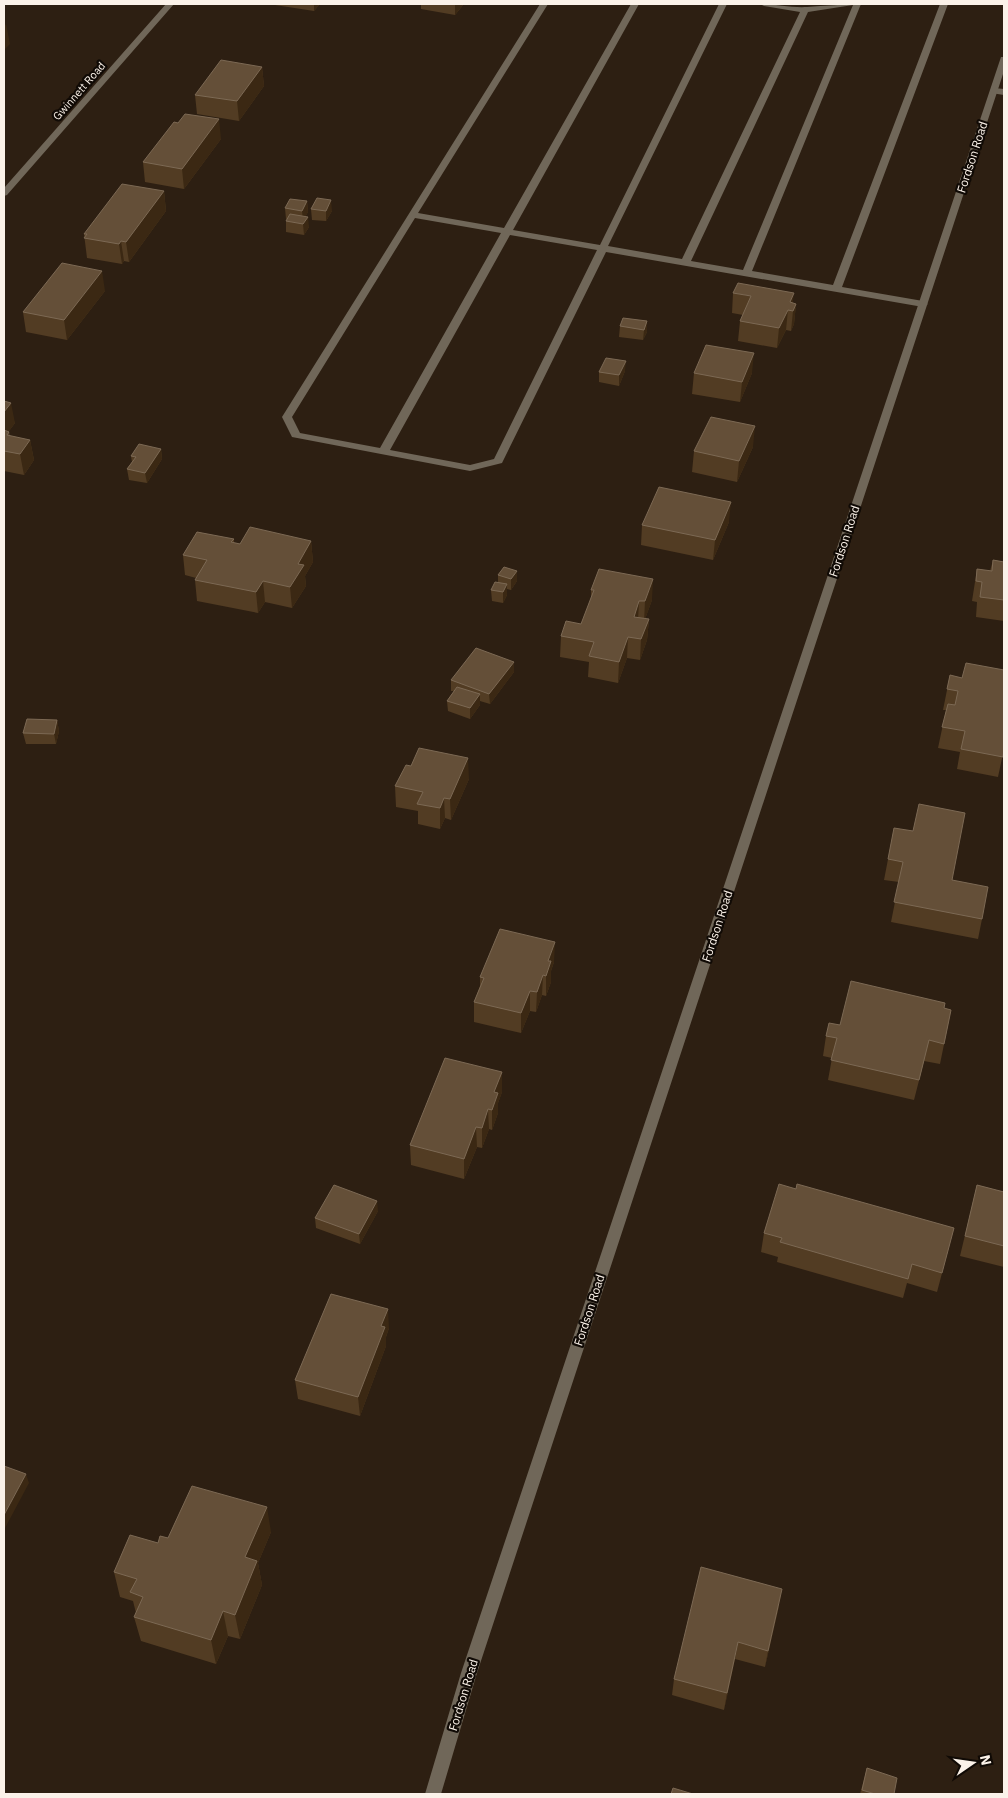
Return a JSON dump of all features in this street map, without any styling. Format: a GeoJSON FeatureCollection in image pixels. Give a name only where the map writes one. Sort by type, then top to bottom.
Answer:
{"type":"FeatureCollection","features":[{"type":"Feature","properties":{"kind":"street","name":"Gwinnett Road"},"geometry":{"type":"LineString","coordinates":[[4,193],[170,4]]}},
{"type":"Feature","properties":{"kind":"street"},"geometry":{"type":"LineString","coordinates":[[544,4],[286,417],[296,435],[470,468],[498,461],[722,4]]}},
{"type":"Feature","properties":{"kind":"street"},"geometry":{"type":"LineString","coordinates":[[383,452],[505,232],[635,4]]}},
{"type":"Feature","properties":{"kind":"street"},"geometry":{"type":"LineString","coordinates":[[764,4],[804,10],[849,4]]}},
{"type":"Feature","properties":{"kind":"street"},"geometry":{"type":"LineString","coordinates":[[746,274],[858,4]]}},
{"type":"Feature","properties":{"kind":"street"},"geometry":{"type":"LineString","coordinates":[[836,289],[944,4]]}},
{"type":"Feature","properties":{"kind":"street"},"geometry":{"type":"LineString","coordinates":[[685,264],[804,10]]}},
{"type":"Feature","properties":{"kind":"street","name":"Fordson Road"},"geometry":{"type":"LineString","coordinates":[[433,1794],[469,1673],[1004,59]]}},
{"type":"Feature","properties":{"kind":"street"},"geometry":{"type":"LineString","coordinates":[[994,91],[1004,92]]}},
{"type":"Feature","properties":{"kind":"street"},"geometry":{"type":"LineString","coordinates":[[411,215],[602,250],[923,304]]}},
{"type":"Feature","properties":{"kind":"building"},"geometry":{"type":"Polygon","coordinates":[[[221,60],[262,67],[237,101],[195,95],[221,60]]]}},
{"type":"Feature","properties":{"kind":"building"},"geometry":{"type":"Polygon","coordinates":[[[185,114],[219,119],[182,169],[143,162],[174,122],[178,123],[185,114]]]}},
{"type":"Feature","properties":{"kind":"building"},"geometry":{"type":"Polygon","coordinates":[[[122,184],[164,191],[126,242],[121,241],[119,244],[84,238],[87,234],[84,234],[122,184]]]}},
{"type":"Feature","properties":{"kind":"building"},"geometry":{"type":"Polygon","coordinates":[[[317,198],[331,200],[326,211],[311,209],[317,198]]]}},
{"type":"Feature","properties":{"kind":"building"},"geometry":{"type":"Polygon","coordinates":[[[290,199],[307,201],[302,211],[285,208],[290,199]]]}},
{"type":"Feature","properties":{"kind":"building"},"geometry":{"type":"Polygon","coordinates":[[[290,214],[308,217],[303,224],[286,221],[290,214]]]}},
{"type":"Feature","properties":{"kind":"building"},"geometry":{"type":"Polygon","coordinates":[[[62,263],[102,271],[64,320],[23,312],[62,263]]]}},
{"type":"Feature","properties":{"kind":"building"},"geometry":{"type":"Polygon","coordinates":[[[738,283],[794,293],[790,302],[796,304],[793,311],[788,310],[779,328],[740,321],[751,296],[733,293],[738,283]]]}},
{"type":"Feature","properties":{"kind":"building"},"geometry":{"type":"Polygon","coordinates":[[[623,318],[647,321],[644,330],[620,326],[623,318]]]}},
{"type":"Feature","properties":{"kind":"building"},"geometry":{"type":"Polygon","coordinates":[[[706,345],[754,353],[742,382],[694,373],[706,345]]]}},
{"type":"Feature","properties":{"kind":"building"},"geometry":{"type":"Polygon","coordinates":[[[606,358],[626,361],[619,375],[599,372],[606,358]]]}},
{"type":"Feature","properties":{"kind":"building"},"geometry":{"type":"Polygon","coordinates":[[[4,401],[11,403],[4,412],[4,401]]]}},
{"type":"Feature","properties":{"kind":"building"},"geometry":{"type":"Polygon","coordinates":[[[711,417],[755,426],[739,461],[694,451],[711,417]]]}},
{"type":"Feature","properties":{"kind":"building"},"geometry":{"type":"Polygon","coordinates":[[[4,430],[9,432],[7,435],[30,440],[20,454],[4,451],[4,430]]]}},
{"type":"Feature","properties":{"kind":"building"},"geometry":{"type":"Polygon","coordinates":[[[139,444],[161,449],[145,473],[127,469],[136,457],[131,456],[139,444]]]}},
{"type":"Feature","properties":{"kind":"building"},"geometry":{"type":"Polygon","coordinates":[[[659,487],[731,502],[715,540],[642,525],[659,487]]]}},
{"type":"Feature","properties":{"kind":"building"},"geometry":{"type":"Polygon","coordinates":[[[250,527],[311,541],[298,564],[304,565],[290,587],[263,581],[256,592],[195,580],[207,560],[183,555],[197,532],[234,539],[231,542],[240,544],[250,527]]]}},
{"type":"Feature","properties":{"kind":"building"},"geometry":{"type":"Polygon","coordinates":[[[993,560],[1004,562],[1004,600],[980,597],[982,582],[976,581],[977,569],[992,571],[993,560]]]}},
{"type":"Feature","properties":{"kind":"building"},"geometry":{"type":"Polygon","coordinates":[[[504,567],[517,571],[511,579],[498,575],[504,567]]]}},
{"type":"Feature","properties":{"kind":"building"},"geometry":{"type":"Polygon","coordinates":[[[599,569],[653,579],[645,601],[639,601],[634,617],[649,619],[641,639],[628,637],[619,662],[589,656],[594,642],[561,636],[566,621],[581,624],[594,590],[591,590],[599,569]]]}},
{"type":"Feature","properties":{"kind":"building"},"geometry":{"type":"Polygon","coordinates":[[[495,582],[507,584],[503,592],[491,590],[495,582]]]}},
{"type":"Feature","properties":{"kind":"building"},"geometry":{"type":"Polygon","coordinates":[[[476,648],[514,662],[489,694],[451,680],[476,648]]]}},
{"type":"Feature","properties":{"kind":"building"},"geometry":{"type":"Polygon","coordinates":[[[966,663],[1004,670],[1003,757],[961,749],[965,731],[942,727],[948,704],[955,705],[958,691],[947,689],[950,675],[962,678],[966,663]]]}},
{"type":"Feature","properties":{"kind":"building"},"geometry":{"type":"Polygon","coordinates":[[[457,687],[480,694],[470,708],[447,701],[457,687]]]}},
{"type":"Feature","properties":{"kind":"building"},"geometry":{"type":"Polygon","coordinates":[[[27,719],[57,720],[54,734],[23,733],[27,719]]]}},
{"type":"Feature","properties":{"kind":"building"},"geometry":{"type":"Polygon","coordinates":[[[419,748],[468,758],[450,799],[444,798],[440,808],[417,804],[423,792],[395,786],[406,765],[411,766],[419,748]]]}},
{"type":"Feature","properties":{"kind":"building"},"geometry":{"type":"Polygon","coordinates":[[[919,804],[965,813],[952,880],[988,887],[982,919],[894,902],[903,862],[888,859],[894,828],[913,831],[919,804]]]}},
{"type":"Feature","properties":{"kind":"building"},"geometry":{"type":"Polygon","coordinates":[[[500,929],[555,942],[548,961],[551,961],[546,976],[543,975],[537,992],[530,991],[521,1013],[474,1002],[484,978],[480,977],[500,929]]]}},
{"type":"Feature","properties":{"kind":"building"},"geometry":{"type":"Polygon","coordinates":[[[851,981],[945,1003],[944,1008],[951,1010],[944,1044],[929,1040],[919,1080],[831,1060],[837,1038],[826,1036],[829,1023],[840,1025],[851,981]]]}},
{"type":"Feature","properties":{"kind":"building"},"geometry":{"type":"Polygon","coordinates":[[[445,1058],[502,1072],[494,1092],[498,1093],[492,1110],[488,1109],[482,1128],[476,1127],[464,1159],[410,1145],[445,1058]]]}},
{"type":"Feature","properties":{"kind":"building"},"geometry":{"type":"Polygon","coordinates":[[[779,1184],[796,1189],[797,1184],[954,1228],[942,1273],[912,1264],[908,1279],[780,1242],[782,1238],[764,1233],[779,1184]]]}},
{"type":"Feature","properties":{"kind":"building"},"geometry":{"type":"Polygon","coordinates":[[[334,1185],[377,1201],[359,1234],[315,1218],[334,1185]]]}},
{"type":"Feature","properties":{"kind":"building"},"geometry":{"type":"Polygon","coordinates":[[[977,1185],[1004,1192],[1004,1246],[965,1236],[977,1185]]]}},
{"type":"Feature","properties":{"kind":"building"},"geometry":{"type":"Polygon","coordinates":[[[331,1294],[388,1309],[381,1326],[385,1327],[358,1397],[295,1380],[331,1294]]]}},
{"type":"Feature","properties":{"kind":"building"},"geometry":{"type":"Polygon","coordinates":[[[4,1466],[26,1474],[4,1515],[4,1466]]]}},
{"type":"Feature","properties":{"kind":"building"},"geometry":{"type":"Polygon","coordinates":[[[192,1486],[267,1507],[245,1557],[257,1561],[235,1615],[223,1611],[211,1640],[134,1617],[143,1597],[130,1592],[137,1579],[114,1572],[130,1535],[158,1543],[160,1536],[168,1538],[192,1486]]]}},
{"type":"Feature","properties":{"kind":"building"},"geometry":{"type":"Polygon","coordinates":[[[701,1567],[782,1589],[768,1651],[738,1642],[727,1693],[674,1679],[701,1567]]]}},
{"type":"Feature","properties":{"kind":"building"},"geometry":{"type":"Polygon","coordinates":[[[867,1768],[897,1778],[894,1794],[875,1794],[862,1790],[867,1768]]]}},
{"type":"Feature","properties":{"kind":"building"},"geometry":{"type":"Polygon","coordinates":[[[673,1788],[693,1794],[671,1794],[673,1788]]]}}]}
